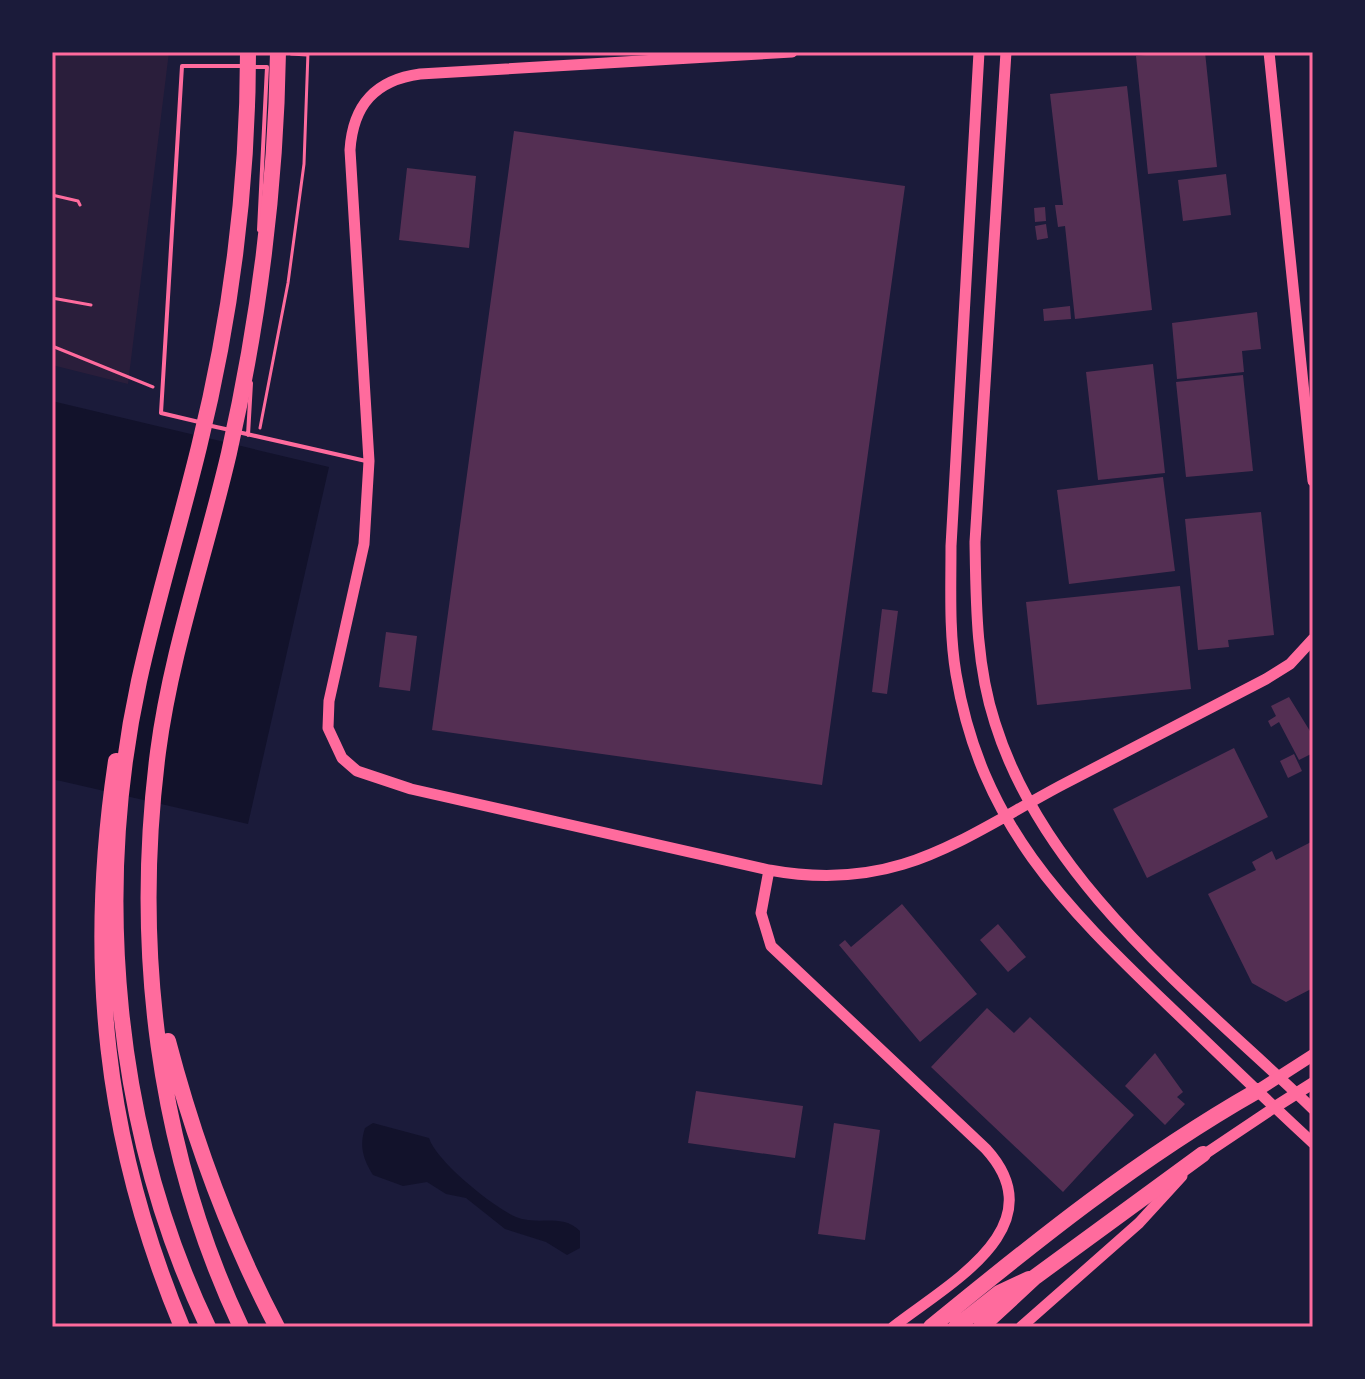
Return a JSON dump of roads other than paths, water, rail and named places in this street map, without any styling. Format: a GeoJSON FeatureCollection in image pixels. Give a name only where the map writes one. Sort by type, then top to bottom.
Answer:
{"type":"FeatureCollection","features":[{"type":"Feature","properties":{"kind":"highway"},"geometry":{"type":"LineString","coordinates":[[182,1327],[148,1239],[128,1173],[117,1120],[106,1017],[102,911],[105,850],[119,742],[139,683],[200,444],[228,309],[244,164],[248,52]]}},
{"type":"Feature","properties":{"kind":"highway"},"geometry":{"type":"LineString","coordinates":[[241,1327],[211,1254],[179,1151],[157,1035],[147,917],[150,834],[161,735],[258,315],[271,211],[278,52]]}},
{"type":"Feature","properties":{"kind":"highway"},"geometry":{"type":"LineString","coordinates":[[139,683],[117,856],[116,931],[125,1039],[141,1125],[164,1212],[208,1327]]}},
{"type":"Feature","properties":{"kind":"highway"},"geometry":{"type":"LineString","coordinates":[[147,917],[165,1029],[193,1129],[234,1239],[277,1327]]}},
{"type":"Feature","properties":{"kind":"highway"},"geometry":{"type":"LineString","coordinates":[[956,1327],[999,1293],[1156,1151],[1257,1091]]}},
{"type":"Feature","properties":{"kind":"highway"},"geometry":{"type":"LineString","coordinates":[[931,1327],[1035,1277],[1203,1154]]}},
{"type":"Feature","properties":{"kind":"highway"},"geometry":{"type":"LineString","coordinates":[[981,1327],[999,1293]]}},
{"type":"Feature","properties":{"kind":"main road"},"geometry":{"type":"LineString","coordinates":[[1257,1091],[1313,1055]]}},
{"type":"Feature","properties":{"kind":"main road"},"geometry":{"type":"LineString","coordinates":[[1275,1107],[1313,1083]]}},
{"type":"Feature","properties":{"kind":"street"},"geometry":{"type":"LineString","coordinates":[[792,52],[402,76],[374,91],[360,107],[351,127],[350,150],[369,461],[364,544],[327,713],[333,744],[342,758],[357,771],[411,789],[769,870],[826,877],[898,868],[1006,818],[1266,679],[1290,664],[1313,639]]}},
{"type":"Feature","properties":{"kind":"street"},"geometry":{"type":"LineString","coordinates":[[979,52],[951,546],[955,672],[968,726],[1006,818],[1062,901],[1313,1143]]}},
{"type":"Feature","properties":{"kind":"street"},"geometry":{"type":"LineString","coordinates":[[1006,52],[975,542],[976,621],[995,723],[1028,805],[1064,862],[1105,908],[1313,1109]]}},
{"type":"Feature","properties":{"kind":"street"},"geometry":{"type":"LineString","coordinates":[[1269,52],[1313,481]]}},
{"type":"Feature","properties":{"kind":"street"},"geometry":{"type":"LineString","coordinates":[[769,870],[761,913],[771,946],[986,1149],[1001,1165],[1007,1185],[1010,1203],[1001,1235],[988,1252],[893,1327]]}},
{"type":"Feature","properties":{"kind":"street"},"geometry":{"type":"LineString","coordinates":[[1021,1327],[1139,1223],[1203,1154],[1275,1107]]}},
{"type":"Feature","properties":{"kind":"lane"},"geometry":{"type":"LineString","coordinates":[[248,435],[267,67],[182,66],[161,413],[248,435],[369,461]]}}]}
